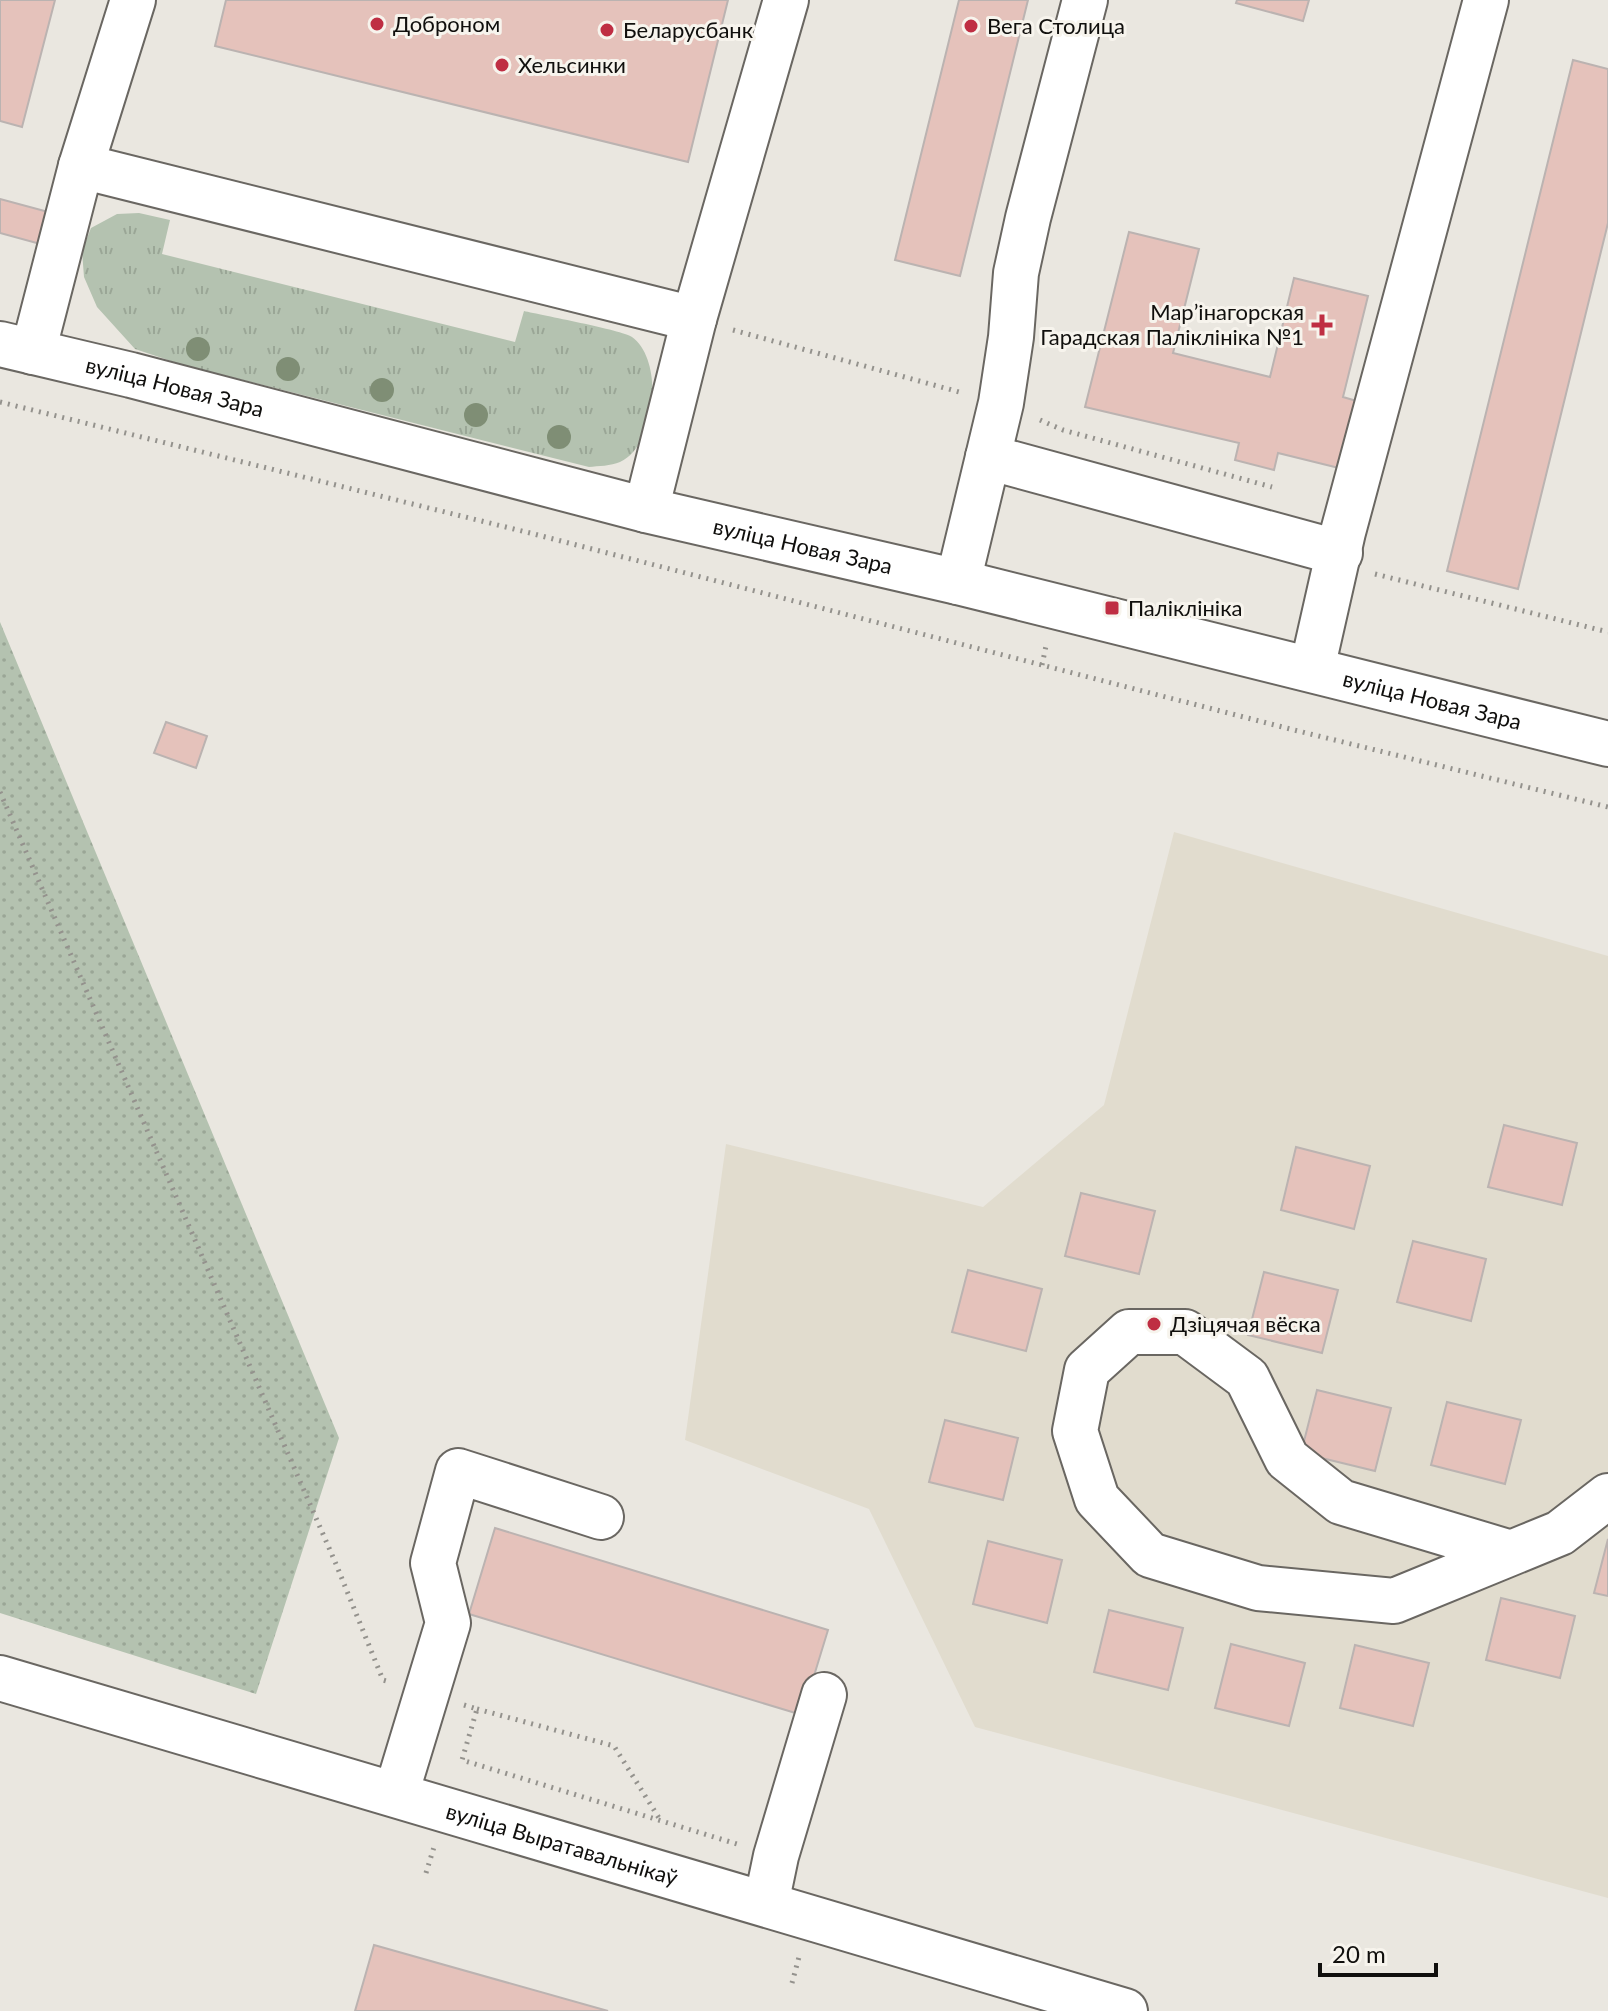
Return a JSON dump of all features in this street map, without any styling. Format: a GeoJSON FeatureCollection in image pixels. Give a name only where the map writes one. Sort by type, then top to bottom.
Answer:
{"type":"FeatureCollection","features":[{"type":"Feature","properties":{"kind":"street"},"geometry":{"type":"LineString","coordinates":[[17,348],[81,166],[133,0]]}},
{"type":"Feature","properties":{"kind":"street"},"geometry":{"type":"LineString","coordinates":[[646,510],[694,319],[786,0]]}},
{"type":"Feature","properties":{"kind":"street"},"geometry":{"type":"LineString","coordinates":[[958,582],[1001,403],[1016,273],[1028,218],[1085,0]]}},
{"type":"Feature","properties":{"kind":"street"},"geometry":{"type":"LineString","coordinates":[[1312,669],[1486,0]]}},
{"type":"Feature","properties":{"kind":"street"},"geometry":{"type":"LineString","coordinates":[[81,166],[694,319]]}},
{"type":"Feature","properties":{"kind":"street","name":"вуліца Новая Зара"},"geometry":{"type":"LineString","coordinates":[[17,348],[646,510],[958,582],[1608,744]]}},
{"type":"Feature","properties":{"kind":"street"},"geometry":{"type":"LineString","coordinates":[[988,457],[1340,553]]}},
{"type":"Feature","properties":{"kind":"street"},"geometry":{"type":"LineString","coordinates":[[1511,1553],[1341,1502],[1287,1459],[1247,1378],[1185,1332],[1129,1332],[1087,1370],[1075,1431],[1097,1499],[1150,1555],[1258,1588],[1394,1601],[1560,1533],[1608,1496]]}},
{"type":"Feature","properties":{"kind":"street"},"geometry":{"type":"LineString","coordinates":[[396,1794],[448,1623],[433,1563],[458,1471],[601,1517]]}},
{"type":"Feature","properties":{"kind":"street","name":"вуліца Выратавальнікаў"},"geometry":{"type":"LineString","coordinates":[[0,1678],[810,1917],[1021,1996],[1125,2011]]}},
{"type":"Feature","properties":{"kind":"street"},"geometry":{"type":"LineString","coordinates":[[766,1904],[776,1856],[824,1695]]}},
{"type":"Feature","properties":{"kind":"path"},"geometry":{"type":"LineString","coordinates":[[694,319],[1001,403]]}},
{"type":"Feature","properties":{"kind":"path"},"geometry":{"type":"LineString","coordinates":[[0,402],[534,534],[1294,730],[1608,807]]}},
{"type":"Feature","properties":{"kind":"path"},"geometry":{"type":"LineString","coordinates":[[0,792],[336,1564],[383,1680],[614,1746],[660,1820]]}},
{"type":"Feature","properties":{"kind":"path"},"geometry":{"type":"LineString","coordinates":[[477,1709],[462,1760],[776,1856]]}},
{"type":"Feature","properties":{"kind":"path"},"geometry":{"type":"LineString","coordinates":[[792,1983],[810,1917]]}},
{"type":"Feature","properties":{"kind":"shaded area","name":"Дзіцячая вёска"},"geometry":{"type":"Polygon","coordinates":[[[1174,832],[1608,956],[1608,1898],[975,1727],[869,1509],[685,1440],[726,1144],[983,1207],[1104,1105],[1174,832]]]}},
{"type":"Feature","properties":{"kind":"green space"},"geometry":{"type":"Polygon","coordinates":[[[139,213],[170,220],[162,254],[515,342],[524,311],[632,337],[649,364],[652,383],[652,402],[642,439],[632,453],[620,462],[589,467],[183,365],[135,349],[97,307],[84,277],[82,251],[91,228],[117,214],[139,213]]]}},
{"type":"Feature","properties":{"kind":"green space"},"geometry":{"type":"Polygon","coordinates":[[[0,622],[339,1438],[256,1694],[0,1613],[0,622]]]}},
{"type":"Feature","properties":{"kind":"building"},"geometry":{"type":"Polygon","coordinates":[[[0,0],[55,0],[22,127],[0,121],[0,0]]]}},
{"type":"Feature","properties":{"kind":"building","name":"Хельсинки"},"geometry":{"type":"Polygon","coordinates":[[[226,0],[728,0],[688,162],[215,46],[226,0]]]}},
{"type":"Feature","properties":{"kind":"building"},"geometry":{"type":"Polygon","coordinates":[[[959,0],[1028,0],[960,276],[895,260],[959,0]]]}},
{"type":"Feature","properties":{"kind":"building"},"geometry":{"type":"Polygon","coordinates":[[[1237,0],[1309,0],[1303,21],[1236,3],[1237,0]]]}},
{"type":"Feature","properties":{"kind":"building"},"geometry":{"type":"Polygon","coordinates":[[[1573,60],[1608,69],[1608,223],[1518,589],[1447,571],[1573,60]]]}},
{"type":"Feature","properties":{"kind":"building"},"geometry":{"type":"Polygon","coordinates":[[[0,199],[52,213],[44,245],[0,233],[0,199]]]}},
{"type":"Feature","properties":{"kind":"building","name":"Марʼінагорская Гарадская Паліклініка №1"},"geometry":{"type":"Polygon","coordinates":[[[1129,232],[1199,249],[1173,353],[1270,377],[1294,278],[1368,296],[1343,397],[1360,402],[1343,469],[1278,453],[1274,470],[1235,460],[1239,443],[1085,407],[1129,232]]]}},
{"type":"Feature","properties":{"kind":"building"},"geometry":{"type":"Polygon","coordinates":[[[166,722],[207,736],[196,768],[154,753],[166,722]]]}},
{"type":"Feature","properties":{"kind":"building"},"geometry":{"type":"Polygon","coordinates":[[[1504,1125],[1577,1143],[1562,1205],[1488,1187],[1504,1125]]]}},
{"type":"Feature","properties":{"kind":"building"},"geometry":{"type":"Polygon","coordinates":[[[1296,1147],[1370,1166],[1354,1229],[1281,1210],[1296,1147]]]}},
{"type":"Feature","properties":{"kind":"building"},"geometry":{"type":"Polygon","coordinates":[[[1081,1193],[1155,1211],[1139,1274],[1065,1256],[1081,1193]]]}},
{"type":"Feature","properties":{"kind":"building"},"geometry":{"type":"Polygon","coordinates":[[[1413,1241],[1486,1259],[1471,1321],[1397,1302],[1413,1241]]]}},
{"type":"Feature","properties":{"kind":"building"},"geometry":{"type":"Polygon","coordinates":[[[968,1270],[1042,1289],[1026,1351],[952,1332],[968,1270]]]}},
{"type":"Feature","properties":{"kind":"building"},"geometry":{"type":"Polygon","coordinates":[[[1264,1272],[1338,1290],[1322,1353],[1248,1335],[1264,1272]]]}},
{"type":"Feature","properties":{"kind":"building"},"geometry":{"type":"Polygon","coordinates":[[[1317,1390],[1391,1408],[1375,1471],[1301,1453],[1317,1390]]]}},
{"type":"Feature","properties":{"kind":"building"},"geometry":{"type":"Polygon","coordinates":[[[1447,1402],[1521,1420],[1505,1484],[1431,1465],[1447,1402]]]}},
{"type":"Feature","properties":{"kind":"building"},"geometry":{"type":"Polygon","coordinates":[[[945,1420],[1018,1438],[1003,1500],[929,1482],[945,1420]]]}},
{"type":"Feature","properties":{"kind":"building"},"geometry":{"type":"Polygon","coordinates":[[[495,1528],[828,1630],[802,1715],[469,1614],[495,1528]]]}},
{"type":"Feature","properties":{"kind":"building"},"geometry":{"type":"Polygon","coordinates":[[[1608,1539],[1608,1596],[1594,1593],[1608,1539]]]}},
{"type":"Feature","properties":{"kind":"building"},"geometry":{"type":"Polygon","coordinates":[[[988,1541],[1062,1560],[1047,1623],[973,1604],[988,1541]]]}},
{"type":"Feature","properties":{"kind":"building"},"geometry":{"type":"Polygon","coordinates":[[[1501,1598],[1575,1616],[1560,1678],[1486,1660],[1501,1598]]]}},
{"type":"Feature","properties":{"kind":"building"},"geometry":{"type":"Polygon","coordinates":[[[1109,1610],[1183,1628],[1168,1690],[1094,1672],[1109,1610]]]}},
{"type":"Feature","properties":{"kind":"building"},"geometry":{"type":"Polygon","coordinates":[[[1231,1644],[1305,1663],[1289,1726],[1215,1708],[1231,1644]]]}},
{"type":"Feature","properties":{"kind":"building"},"geometry":{"type":"Polygon","coordinates":[[[1355,1645],[1429,1663],[1413,1726],[1340,1708],[1355,1645]]]}},
{"type":"Feature","properties":{"kind":"building"},"geometry":{"type":"Polygon","coordinates":[[[374,1945],[608,2011],[355,2011],[374,1945]]]}},
{"type":"Feature","properties":{"kind":"place","name":"Доброном"},"geometry":{"type":"Point","coordinates":[377,24]}},
{"type":"Feature","properties":{"kind":"place","name":"Вега Столица"},"geometry":{"type":"Point","coordinates":[971,26]}},
{"type":"Feature","properties":{"kind":"place","name":"Беларусбанк"},"geometry":{"type":"Point","coordinates":[607,30]}},
{"type":"Feature","properties":{"kind":"place","name":"Хельсинки"},"geometry":{"type":"Point","coordinates":[502,65]}},
{"type":"Feature","properties":{"kind":"place","name":"Марʼінагорская Гарадская Паліклініка №1"},"geometry":{"type":"Point","coordinates":[1322,325]}},
{"type":"Feature","properties":{"kind":"place","name":"Паліклініка"},"geometry":{"type":"Point","coordinates":[1112,608]}},
{"type":"Feature","properties":{"kind":"place","name":"Дзіцячая вёска"},"geometry":{"type":"Point","coordinates":[1154,1324]}}]}
